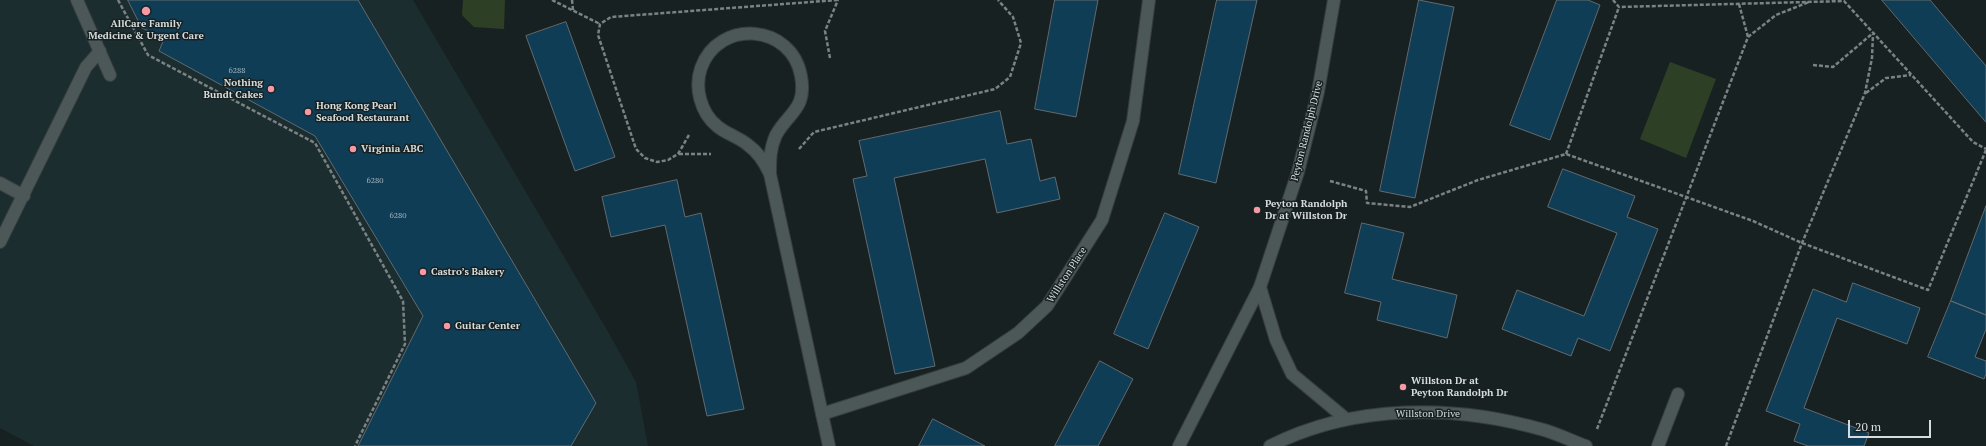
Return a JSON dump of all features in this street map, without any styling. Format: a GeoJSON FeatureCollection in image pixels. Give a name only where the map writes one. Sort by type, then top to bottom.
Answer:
{"type":"FeatureCollection","features":[{"type":"Feature","properties":{"kind":"street"},"geometry":{"type":"LineString","coordinates":[[77,0],[110,75]]}},
{"type":"Feature","properties":{"kind":"street","name":"Willston Place"},"geometry":{"type":"LineString","coordinates":[[822,414],[966,368],[1018,333],[1047,306],[1102,220],[1133,121],[1149,0]]}},
{"type":"Feature","properties":{"kind":"street","name":"Peyton Randolph Drive"},"geometry":{"type":"LineString","coordinates":[[1179,446],[1260,287],[1298,172],[1318,92],[1334,0]]}},
{"type":"Feature","properties":{"kind":"street"},"geometry":{"type":"LineString","coordinates":[[770,174],[764,162],[748,145],[717,126],[712,121],[707,115],[700,99],[698,83],[700,68],[708,54],[718,43],[732,36],[746,33],[761,34],[774,39],[788,50],[796,62],[801,76],[801,97],[796,111],[777,135],[770,154],[770,174],[829,446]]}},
{"type":"Feature","properties":{"kind":"street"},"geometry":{"type":"LineString","coordinates":[[0,242],[24,196],[54,130],[86,67],[100,51]]}},
{"type":"Feature","properties":{"kind":"street"},"geometry":{"type":"LineString","coordinates":[[0,183],[24,196]]}},
{"type":"Feature","properties":{"kind":"street"},"geometry":{"type":"LineString","coordinates":[[1260,287],[1276,340],[1292,374],[1346,419]]}},
{"type":"Feature","properties":{"kind":"street"},"geometry":{"type":"LineString","coordinates":[[1658,446],[1678,394]]}},
{"type":"Feature","properties":{"kind":"street","name":"Willston Drive"},"geometry":{"type":"LineString","coordinates":[[1270,446],[1290,436],[1346,419],[1373,415],[1444,413],[1494,418],[1544,430],[1586,446]]}},
{"type":"Feature","properties":{"kind":"path"},"geometry":{"type":"LineString","coordinates":[[118,0],[148,55],[315,143],[403,301],[404,344],[355,446]]}},
{"type":"Feature","properties":{"kind":"path"},"geometry":{"type":"LineString","coordinates":[[552,0],[600,24]]}},
{"type":"Feature","properties":{"kind":"path"},"geometry":{"type":"LineString","coordinates":[[572,0],[572,10]]}},
{"type":"Feature","properties":{"kind":"path"},"geometry":{"type":"LineString","coordinates":[[689,135],[678,154],[668,160],[657,162],[645,158],[636,149],[598,34],[600,24],[611,17],[838,0],[824,31],[830,58]]}},
{"type":"Feature","properties":{"kind":"path"},"geometry":{"type":"LineString","coordinates":[[799,149],[814,132],[995,89],[1010,77],[1021,43],[1013,18],[998,0]]}},
{"type":"Feature","properties":{"kind":"path"},"geometry":{"type":"LineString","coordinates":[[1613,0],[1619,7]]}},
{"type":"Feature","properties":{"kind":"path"},"geometry":{"type":"LineString","coordinates":[[1330,181],[1366,191],[1367,203],[1410,206],[1478,180],[1566,154],[1688,196],[1753,221],[1802,243],[1928,290],[1986,149],[1973,142],[1844,1],[1619,7]]}},
{"type":"Feature","properties":{"kind":"path"},"geometry":{"type":"LineString","coordinates":[[1595,434],[1748,37],[1776,15],[1809,2]]}},
{"type":"Feature","properties":{"kind":"path"},"geometry":{"type":"LineString","coordinates":[[1739,4],[1748,37]]}},
{"type":"Feature","properties":{"kind":"path"},"geometry":{"type":"LineString","coordinates":[[1566,154],[1619,7]]}},
{"type":"Feature","properties":{"kind":"path"},"geometry":{"type":"LineString","coordinates":[[1813,64],[1833,67],[1873,33]]}},
{"type":"Feature","properties":{"kind":"path"},"geometry":{"type":"LineString","coordinates":[[1726,446],[1802,243],[1865,93],[1872,58],[1873,33]]}},
{"type":"Feature","properties":{"kind":"path"},"geometry":{"type":"LineString","coordinates":[[1865,93],[1886,78],[1911,75]]}},
{"type":"Feature","properties":{"kind":"path"},"geometry":{"type":"LineString","coordinates":[[678,154],[711,154]]}},
{"type":"Feature","properties":{"kind":"shaded area"},"geometry":{"type":"Polygon","coordinates":[[[0,0],[413,0],[636,382],[648,446],[34,446],[0,428],[0,0]]]}},
{"type":"Feature","properties":{"kind":"green space"},"geometry":{"type":"Polygon","coordinates":[[[463,0],[505,0],[504,29],[474,27],[462,15],[463,0]]]}},
{"type":"Feature","properties":{"kind":"green space"},"geometry":{"type":"Polygon","coordinates":[[[1670,62],[1716,79],[1686,158],[1640,139],[1670,62]]]}},
{"type":"Feature","properties":{"kind":"building"},"geometry":{"type":"Polygon","coordinates":[[[128,0],[358,0],[596,403],[571,446],[358,446],[423,316],[315,136],[159,51],[164,39],[142,28],[128,0]]]}},
{"type":"Feature","properties":{"kind":"building"},"geometry":{"type":"Polygon","coordinates":[[[1055,0],[1098,0],[1076,117],[1035,109],[1055,0]]]}},
{"type":"Feature","properties":{"kind":"building"},"geometry":{"type":"Polygon","coordinates":[[[1217,0],[1257,0],[1216,183],[1179,174],[1217,0]]]}},
{"type":"Feature","properties":{"kind":"building"},"geometry":{"type":"Polygon","coordinates":[[[1419,0],[1454,7],[1415,198],[1380,191],[1419,0]]]}},
{"type":"Feature","properties":{"kind":"building"},"geometry":{"type":"Polygon","coordinates":[[[1557,0],[1588,0],[1600,5],[1550,140],[1510,125],[1557,0]]]}},
{"type":"Feature","properties":{"kind":"building"},"geometry":{"type":"Polygon","coordinates":[[[1882,0],[1930,0],[1986,66],[1986,122],[1882,0]]]}},
{"type":"Feature","properties":{"kind":"building"},"geometry":{"type":"Polygon","coordinates":[[[566,22],[615,157],[575,171],[526,36],[566,22]]]}},
{"type":"Feature","properties":{"kind":"building"},"geometry":{"type":"Polygon","coordinates":[[[1000,111],[1007,144],[1031,139],[1040,181],[1055,177],[1060,199],[997,213],[985,159],[894,178],[935,366],[895,374],[853,179],[867,176],[859,141],[1000,111]]]}},
{"type":"Feature","properties":{"kind":"building"},"geometry":{"type":"Polygon","coordinates":[[[1563,169],[1635,196],[1627,217],[1658,229],[1610,351],[1578,338],[1571,356],[1502,329],[1517,290],[1584,316],[1617,233],[1548,207],[1563,169]]]}},
{"type":"Feature","properties":{"kind":"building"},"geometry":{"type":"Polygon","coordinates":[[[677,180],[685,217],[701,213],[744,409],[707,416],[665,225],[611,237],[602,197],[677,180]]]}},
{"type":"Feature","properties":{"kind":"building"},"geometry":{"type":"Polygon","coordinates":[[[1986,206],[1986,315],[1951,301],[1986,206]]]}},
{"type":"Feature","properties":{"kind":"building"},"geometry":{"type":"Polygon","coordinates":[[[1165,213],[1199,227],[1148,349],[1114,334],[1165,213]]]}},
{"type":"Feature","properties":{"kind":"building"},"geometry":{"type":"Polygon","coordinates":[[[1362,223],[1404,233],[1392,279],[1457,295],[1447,338],[1377,320],[1381,302],[1345,293],[1362,223]]]}},
{"type":"Feature","properties":{"kind":"building"},"geometry":{"type":"Polygon","coordinates":[[[1853,283],[1920,308],[1907,344],[1837,318],[1804,408],[1869,433],[1864,446],[1808,446],[1794,441],[1800,424],[1766,411],[1813,289],[1846,302],[1853,283]]]}},
{"type":"Feature","properties":{"kind":"building"},"geometry":{"type":"Polygon","coordinates":[[[1951,301],[1986,315],[1986,329],[1975,357],[1986,361],[1986,374],[1984,379],[1928,357],[1951,301]]]}},
{"type":"Feature","properties":{"kind":"building"},"geometry":{"type":"Polygon","coordinates":[[[1100,361],[1133,379],[1098,446],[1055,446],[1100,361]]]}},
{"type":"Feature","properties":{"kind":"building"},"geometry":{"type":"Polygon","coordinates":[[[933,419],[985,446],[919,446],[933,419]]]}},
{"type":"Feature","properties":{"kind":"place","name":"AllCare Family Medicine & Urgent Care"},"geometry":{"type":"Point","coordinates":[146,11]}},
{"type":"Feature","properties":{"kind":"place","name":"Nothing Bundt Cakes"},"geometry":{"type":"Point","coordinates":[271,89]}},
{"type":"Feature","properties":{"kind":"place","name":"Hong Kong Pearl Seafood Restaurant"},"geometry":{"type":"Point","coordinates":[308,112]}},
{"type":"Feature","properties":{"kind":"place","name":"Virginia ABC"},"geometry":{"type":"Point","coordinates":[353,149]}},
{"type":"Feature","properties":{"kind":"place","name":"Peyton Randolph Dr at Willston Dr"},"geometry":{"type":"Point","coordinates":[1257,210]}},
{"type":"Feature","properties":{"kind":"place","name":"Castro’s Bakery"},"geometry":{"type":"Point","coordinates":[423,272]}},
{"type":"Feature","properties":{"kind":"place","name":"Guitar Center"},"geometry":{"type":"Point","coordinates":[447,326]}},
{"type":"Feature","properties":{"kind":"place","name":"Willston Dr at Peyton Randolph Dr"},"geometry":{"type":"Point","coordinates":[1403,387]}}]}
